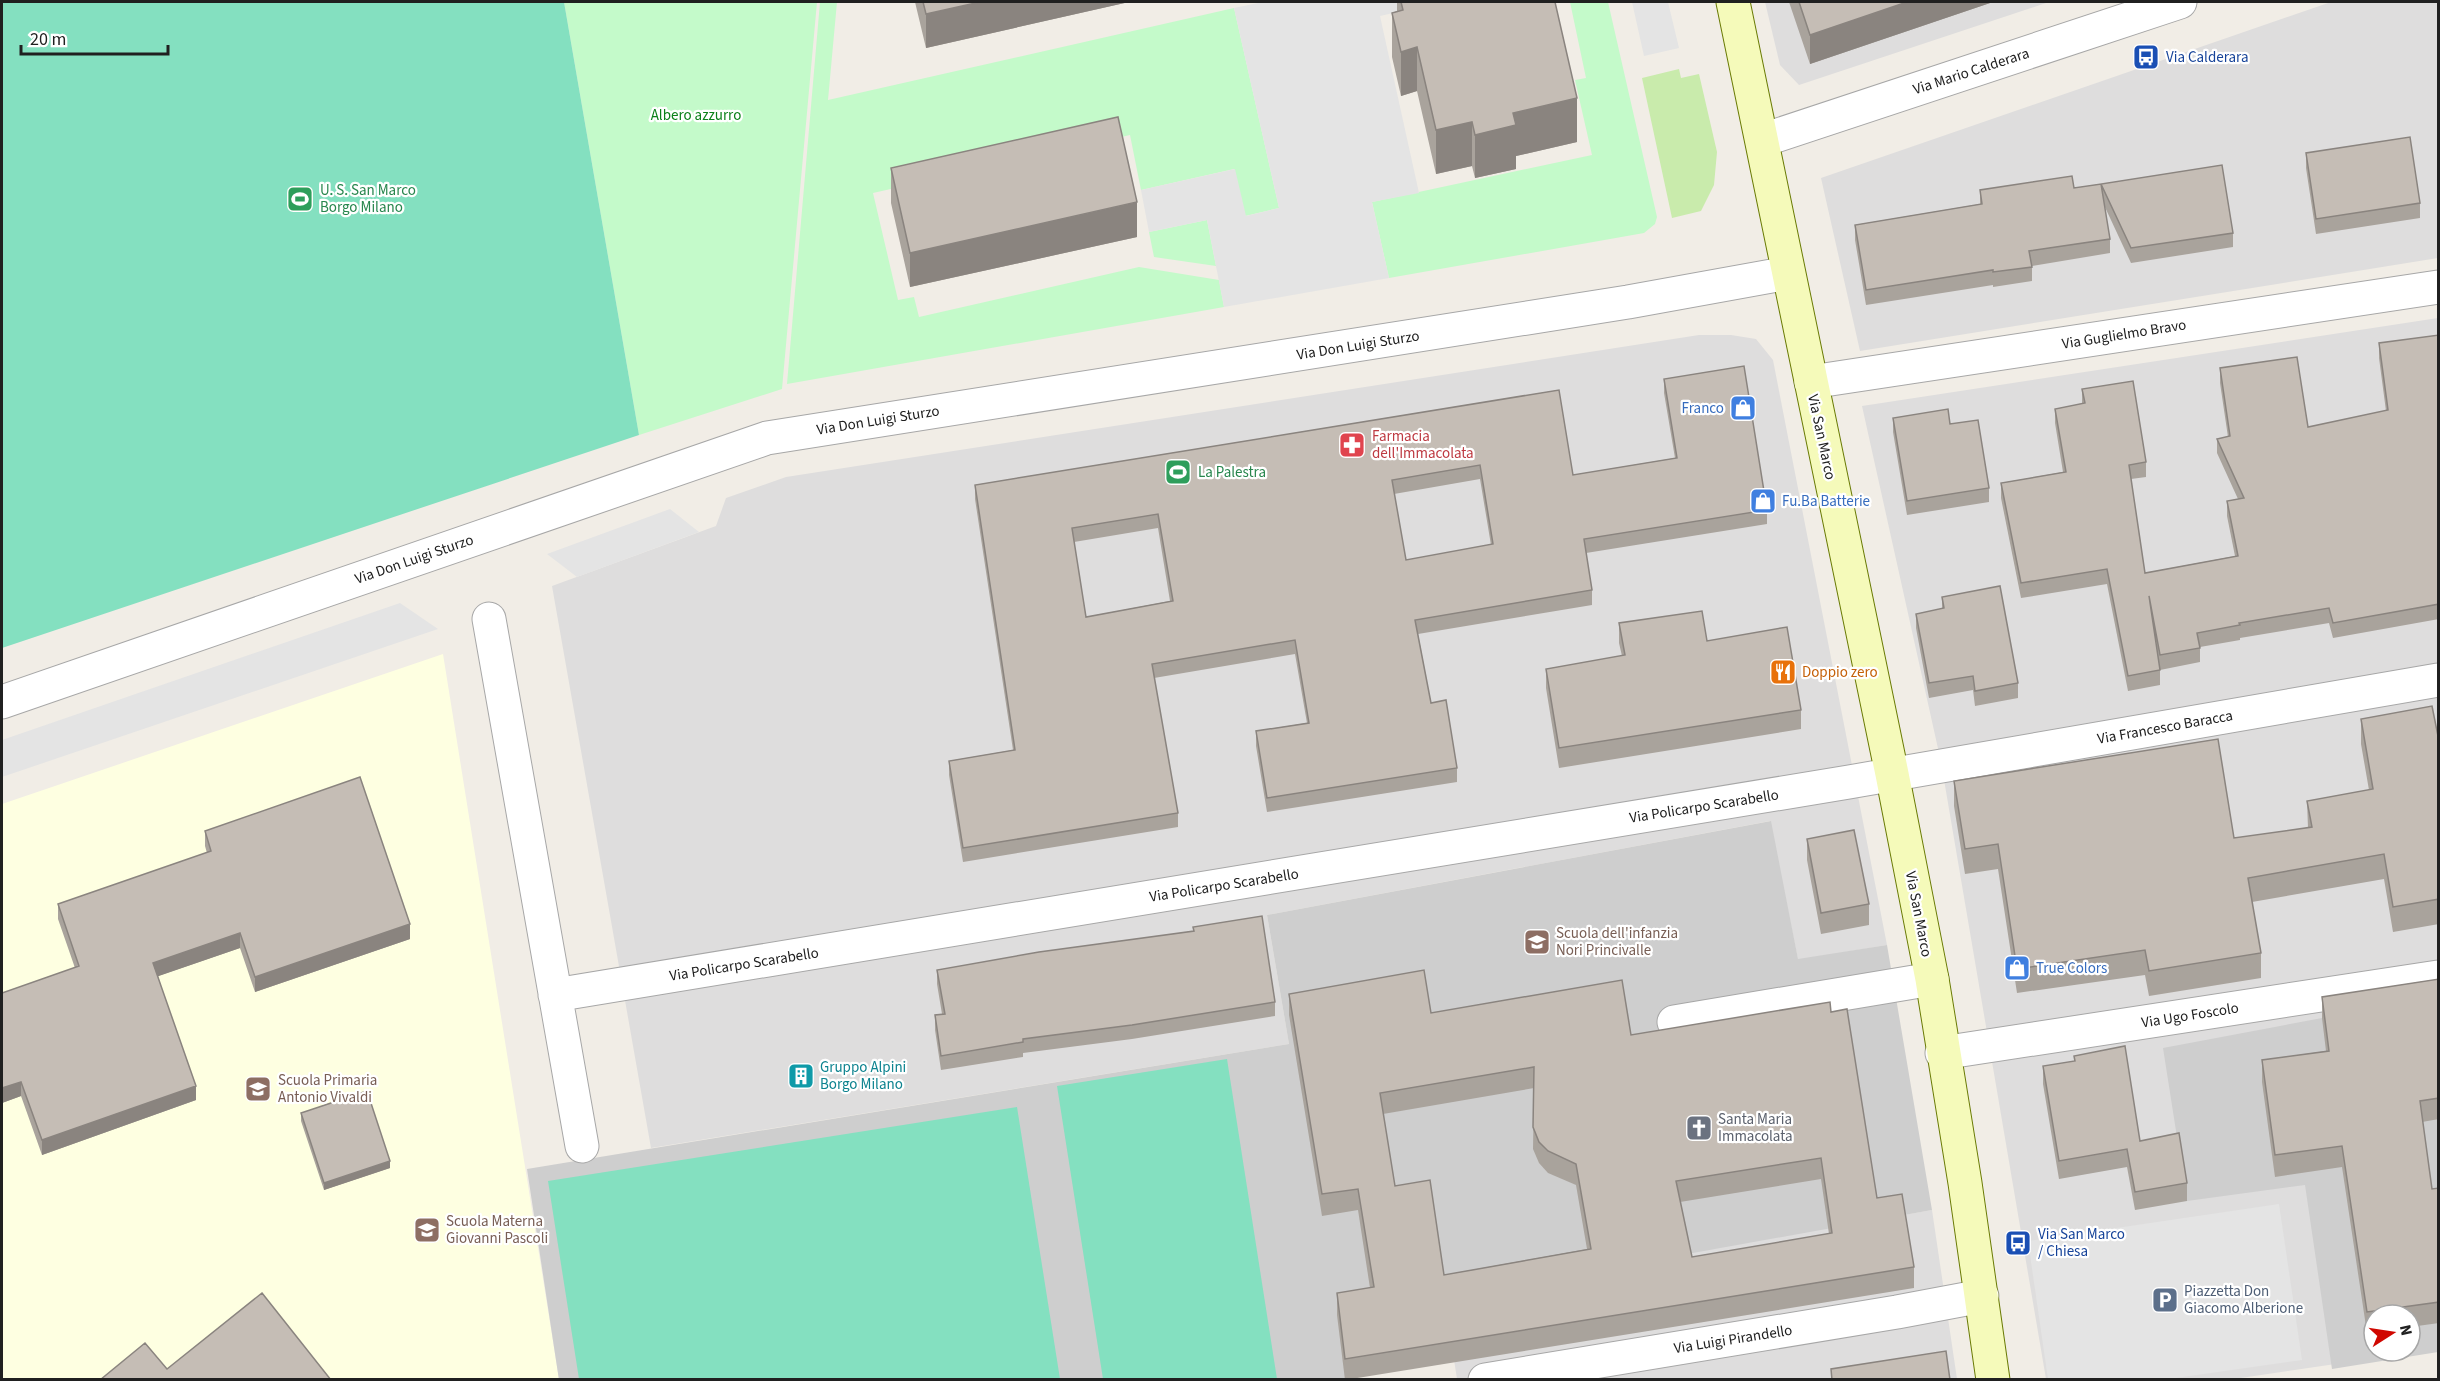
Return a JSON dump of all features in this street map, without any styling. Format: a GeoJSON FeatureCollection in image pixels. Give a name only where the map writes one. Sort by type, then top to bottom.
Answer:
{"type":"FeatureCollection","features":[{"type":"Feature","properties":{"kind":"main road","name":"Via San Marco"},"geometry":{"type":"LineString","coordinates":[[1733,2],[1763,140],[1932,979],[1993,1380]]}},
{"type":"Feature","properties":{"kind":"street","name":"Via Mario Calderara"},"geometry":{"type":"LineString","coordinates":[[1763,140],[2180,2]]}},
{"type":"Feature","properties":{"kind":"street","name":"Via Don Luigi Sturzo"},"geometry":{"type":"LineString","coordinates":[[2,702],[767,438],[1628,302],[1788,273]]}},
{"type":"Feature","properties":{"kind":"street","name":"Via Guglielmo Bravo"},"geometry":{"type":"LineString","coordinates":[[1811,382],[2439,286]]}},
{"type":"Feature","properties":{"kind":"street"},"geometry":{"type":"LineString","coordinates":[[489,619],[582,1146]]}},
{"type":"Feature","properties":{"kind":"street","name":"Via Francesco Baracca"},"geometry":{"type":"LineString","coordinates":[[1892,774],[2439,680]]}},
{"type":"Feature","properties":{"kind":"street","name":"Via Policarpo Scarabello"},"geometry":{"type":"LineString","coordinates":[[555,995],[1892,774]]}},
{"type":"Feature","properties":{"kind":"street","name":"Via Ugo Foscolo"},"geometry":{"type":"LineString","coordinates":[[1942,1053],[2439,978]]}},
{"type":"Feature","properties":{"kind":"street"},"geometry":{"type":"LineString","coordinates":[[1674,1022],[1932,979]]}},
{"type":"Feature","properties":{"kind":"street","name":"Via Luigi Pirandello"},"geometry":{"type":"LineString","coordinates":[[1485,1380],[1982,1296]]}},
{"type":"Feature","properties":{"kind":"shaded area"},"geometry":{"type":"Polygon","coordinates":[[[1263,2],[1442,2],[1380,16],[1419,193],[1372,202],[1389,278],[1224,307],[1207,220],[1149,232],[1141,190],[1235,169],[1246,216],[1279,208],[1234,8],[1263,2]]]}},
{"type":"Feature","properties":{"kind":"shaded area"},"geometry":{"type":"Polygon","coordinates":[[[1632,2],[1668,2],[1679,48],[1644,56],[1632,2]]]}},
{"type":"Feature","properties":{"kind":"shaded area"},"geometry":{"type":"Polygon","coordinates":[[[1765,2],[2049,2],[1799,85],[1780,65],[1765,2]]]}},
{"type":"Feature","properties":{"kind":"shaded area"},"geometry":{"type":"Polygon","coordinates":[[[2331,2],[2438,2],[2438,258],[1860,351],[1821,178],[2331,2]]]}},
{"type":"Feature","properties":{"kind":"shaded area"},"geometry":{"type":"Polygon","coordinates":[[[2438,318],[2438,1349],[2422,1351],[2422,1303],[2362,1303],[2362,1360],[2234,1379],[2046,1379],[1941,762],[1862,406],[2438,318]]]}},
{"type":"Feature","properties":{"kind":"shaded area"},"geometry":{"type":"Polygon","coordinates":[[[1699,335],[1731,335],[1756,339],[1773,360],[1887,945],[1798,960],[1770,821],[1267,915],[1289,1044],[651,1148],[552,586],[716,526],[726,498],[786,477],[1699,335]]]}},
{"type":"Feature","properties":{"kind":"shaded area"},"geometry":{"type":"Polygon","coordinates":[[[670,509],[699,532],[577,577],[547,554],[670,509]]]}},
{"type":"Feature","properties":{"kind":"shaded area"},"geometry":{"type":"Polygon","coordinates":[[[400,603],[438,629],[2,777],[2,740],[400,603]]]}},
{"type":"Feature","properties":{"kind":"shaded area","name":"Scuola Primaria Antonio Vivaldi"},"geometry":{"type":"Polygon","coordinates":[[[443,654],[559,1379],[2,1379],[2,804],[443,654]]]}},
{"type":"Feature","properties":{"kind":"shaded area"},"geometry":{"type":"Polygon","coordinates":[[[1771,821],[1798,959],[1887,945],[1932,1210],[1654,1260],[1350,1379],[559,1380],[527,1169],[1289,1044],[1267,915],[1771,821]]]}},
{"type":"Feature","properties":{"kind":"shaded area"},"geometry":{"type":"Polygon","coordinates":[[[2438,1001],[2438,1352],[2422,1355],[2422,1303],[2362,1303],[2362,1363],[2369,1363],[2332,1369],[2305,1185],[2187,1201],[2163,1048],[2322,1018],[2438,1001]]]}},
{"type":"Feature","properties":{"kind":"shaded area","name":"Piazzetta Don Giacomo Alberione"},"geometry":{"type":"Polygon","coordinates":[[[2279,1204],[2302,1360],[2169,1379],[2048,1379],[2028,1241],[2279,1204]]]}},
{"type":"Feature","properties":{"kind":"shaded area"},"geometry":{"type":"Polygon","coordinates":[[[1932,1210],[1957,1379],[1457,1379],[1444,1295],[1932,1210]]]}},
{"type":"Feature","properties":{"kind":"green space","name":"U. S. San Marco Borgo Milano"},"geometry":{"type":"Polygon","coordinates":[[[2,2],[564,2],[639,435],[2,648],[2,2]]]}},
{"type":"Feature","properties":{"kind":"green space","name":"Albero azzurro"},"geometry":{"type":"Polygon","coordinates":[[[564,2],[817,2],[782,389],[639,435],[564,2]]]}},
{"type":"Feature","properties":{"kind":"green space"},"geometry":{"type":"Polygon","coordinates":[[[820,2],[837,2],[828,100],[1234,8],[1279,208],[1245,216],[1234,169],[1141,190],[1130,135],[873,193],[898,300],[914,297],[919,317],[1139,267],[1219,280],[1224,307],[787,384],[820,2]]]}},
{"type":"Feature","properties":{"kind":"green space"},"geometry":{"type":"Polygon","coordinates":[[[1570,2],[1608,2],[1657,217],[1655,224],[1644,233],[1389,278],[1372,202],[1592,155],[1575,80],[1586,78],[1570,2]]]}},
{"type":"Feature","properties":{"kind":"green space"},"geometry":{"type":"Polygon","coordinates":[[[1679,69],[1681,78],[1699,74],[1717,152],[1714,185],[1701,211],[1672,218],[1642,78],[1679,69]]]}},
{"type":"Feature","properties":{"kind":"green space"},"geometry":{"type":"Polygon","coordinates":[[[1207,220],[1216,266],[1154,257],[1149,232],[1207,220]]]}},
{"type":"Feature","properties":{"kind":"green space"},"geometry":{"type":"Polygon","coordinates":[[[1227,1059],[1277,1379],[1103,1379],[1057,1086],[1227,1059]]]}},
{"type":"Feature","properties":{"kind":"green space"},"geometry":{"type":"Polygon","coordinates":[[[1017,1107],[1060,1379],[579,1379],[548,1181],[1017,1107]]]}},
{"type":"Feature","properties":{"kind":"building"},"geometry":{"type":"Polygon","coordinates":[[[923,2],[980,2],[926,14],[923,2]]]}},
{"type":"Feature","properties":{"kind":"building"},"geometry":{"type":"Polygon","coordinates":[[[1401,2],[1555,2],[1577,98],[1513,113],[1516,125],[1475,135],[1472,122],[1436,130],[1417,47],[1401,52],[1392,13],[1403,10],[1401,2]]]}},
{"type":"Feature","properties":{"kind":"building"},"geometry":{"type":"Polygon","coordinates":[[[1799,2],[1907,2],[1810,35],[1799,2]]]}},
{"type":"Feature","properties":{"kind":"building"},"geometry":{"type":"Polygon","coordinates":[[[1118,117],[1137,202],[910,253],[891,168],[1118,117]]]}},
{"type":"Feature","properties":{"kind":"building"},"geometry":{"type":"Polygon","coordinates":[[[2410,137],[2420,203],[2316,219],[2306,153],[2410,137]]]}},
{"type":"Feature","properties":{"kind":"building"},"geometry":{"type":"Polygon","coordinates":[[[2222,165],[2233,233],[2131,248],[2101,184],[2222,165]]]}},
{"type":"Feature","properties":{"kind":"building"},"geometry":{"type":"Polygon","coordinates":[[[2072,176],[2074,188],[2101,184],[2110,239],[2029,251],[2032,267],[1993,272],[1993,270],[1866,290],[1855,225],[1982,204],[1980,190],[2072,176]]]}},
{"type":"Feature","properties":{"kind":"building"},"geometry":{"type":"Polygon","coordinates":[[[2439,335],[2439,604],[2333,623],[2329,608],[2239,623],[2240,625],[2197,633],[2200,648],[2160,655],[2149,596],[2160,670],[2128,676],[2107,569],[2021,583],[2001,483],[2066,472],[2055,409],[2085,403],[2082,389],[2133,381],[2146,462],[2129,465],[2145,573],[2238,556],[2227,501],[2244,498],[2217,439],[2230,436],[2220,368],[2297,357],[2308,427],[2388,410],[2379,343],[2439,335]]]}},
{"type":"Feature","properties":{"kind":"building"},"geometry":{"type":"Polygon","coordinates":[[[1744,366],[1767,510],[1584,539],[1592,590],[1415,620],[1431,703],[1446,700],[1457,768],[1267,798],[1256,731],[1309,723],[1295,640],[1152,664],[1178,813],[963,848],[949,761],[1015,750],[975,485],[1559,390],[1573,475],[1677,458],[1664,379],[1744,366]],[[1480,465],[1392,480],[1406,560],[1493,544],[1480,465]],[[1158,514],[1072,528],[1086,617],[1173,601],[1158,514]]]}},
{"type":"Feature","properties":{"kind":"building"},"geometry":{"type":"Polygon","coordinates":[[[1948,409],[1950,424],[1978,420],[1989,488],[1907,501],[1893,418],[1948,409]]]}},
{"type":"Feature","properties":{"kind":"building"},"geometry":{"type":"Polygon","coordinates":[[[2000,586],[2018,683],[1975,691],[1973,676],[1929,683],[1916,614],[1944,608],[1942,597],[2000,586]]]}},
{"type":"Feature","properties":{"kind":"building"},"geometry":{"type":"Polygon","coordinates":[[[1702,611],[1707,641],[1787,627],[1801,710],[1559,748],[1546,669],[1625,655],[1619,623],[1702,611]]]}},
{"type":"Feature","properties":{"kind":"building"},"geometry":{"type":"Polygon","coordinates":[[[2432,706],[2439,741],[2439,899],[2393,907],[2384,854],[2248,878],[2261,953],[2149,971],[2145,950],[2017,969],[1998,844],[1965,849],[1954,781],[2218,739],[2234,838],[2312,827],[2307,801],[2373,789],[2361,719],[2432,706]]]}},
{"type":"Feature","properties":{"kind":"building"},"geometry":{"type":"Polygon","coordinates":[[[360,777],[410,924],[255,977],[240,933],[153,963],[196,1086],[42,1140],[21,1082],[2,1088],[2,993],[79,966],[58,904],[211,851],[205,831],[360,777]]]}},
{"type":"Feature","properties":{"kind":"building"},"geometry":{"type":"Polygon","coordinates":[[[1854,830],[1869,904],[1821,913],[1807,839],[1854,830]]]}},
{"type":"Feature","properties":{"kind":"building"},"geometry":{"type":"Polygon","coordinates":[[[1262,916],[1275,1002],[1132,1025],[1023,1039],[1023,1042],[941,1056],[935,1015],[945,1014],[937,970],[1039,952],[1194,931],[1193,927],[1262,916]]]}},
{"type":"Feature","properties":{"kind":"building"},"geometry":{"type":"Polygon","coordinates":[[[1424,970],[1431,1013],[1622,980],[1631,1035],[1830,1002],[1831,1012],[1847,1009],[1877,1198],[1902,1194],[1914,1267],[1345,1359],[1337,1293],[1374,1287],[1358,1189],[1322,1194],[1289,994],[1424,970]],[[1534,1067],[1380,1093],[1395,1186],[1430,1180],[1444,1275],[1591,1249],[1576,1164],[1548,1151],[1539,1142],[1533,1127],[1534,1067]],[[1821,1158],[1676,1181],[1692,1257],[1832,1233],[1821,1158]]]}},
{"type":"Feature","properties":{"kind":"building"},"geometry":{"type":"Polygon","coordinates":[[[2439,979],[2439,1098],[2420,1101],[2432,1189],[2439,1188],[2439,1302],[2422,1304],[2366,1303],[2342,1146],[2275,1155],[2262,1060],[2329,1051],[2322,997],[2439,979]]]}},
{"type":"Feature","properties":{"kind":"building"},"geometry":{"type":"Polygon","coordinates":[[[2125,1046],[2140,1141],[2179,1133],[2187,1183],[2135,1192],[2127,1149],[2059,1161],[2043,1066],[2075,1061],[2074,1056],[2125,1046]]]}},
{"type":"Feature","properties":{"kind":"building"},"geometry":{"type":"Polygon","coordinates":[[[367,1091],[390,1161],[324,1183],[301,1113],[367,1091]]]}},
{"type":"Feature","properties":{"kind":"building"},"geometry":{"type":"Polygon","coordinates":[[[262,1293],[331,1380],[100,1380],[145,1343],[167,1369],[262,1293]]]}},
{"type":"Feature","properties":{"kind":"building"},"geometry":{"type":"Polygon","coordinates":[[[1946,1351],[1950,1380],[1832,1380],[1831,1369],[1946,1351]]]}},
{"type":"Feature","properties":{"kind":"place","name":"Via Calderara"},"geometry":{"type":"Point","coordinates":[2146,57]}},
{"type":"Feature","properties":{"kind":"place","name":"U. S. San Marco Borgo Milano"},"geometry":{"type":"Point","coordinates":[300,199]}},
{"type":"Feature","properties":{"kind":"place","name":"Franco"},"geometry":{"type":"Point","coordinates":[1743,408]}},
{"type":"Feature","properties":{"kind":"place","name":"Farmacia dell'Immacolata"},"geometry":{"type":"Point","coordinates":[1352,445]}},
{"type":"Feature","properties":{"kind":"place","name":"La Palestra"},"geometry":{"type":"Point","coordinates":[1178,472]}},
{"type":"Feature","properties":{"kind":"place","name":"Fu.Ba Batterie"},"geometry":{"type":"Point","coordinates":[1763,501]}},
{"type":"Feature","properties":{"kind":"place","name":"Doppio zero"},"geometry":{"type":"Point","coordinates":[1783,672]}},
{"type":"Feature","properties":{"kind":"place","name":"Scuola dell'infanzia Nori Princivalle"},"geometry":{"type":"Point","coordinates":[1537,942]}},
{"type":"Feature","properties":{"kind":"place","name":"True Colors"},"geometry":{"type":"Point","coordinates":[2017,968]}},
{"type":"Feature","properties":{"kind":"place","name":"Gruppo Alpini Borgo Milano"},"geometry":{"type":"Point","coordinates":[801,1076]}},
{"type":"Feature","properties":{"kind":"place","name":"Scuola Primaria Antonio Vivaldi"},"geometry":{"type":"Point","coordinates":[258,1089]}},
{"type":"Feature","properties":{"kind":"place","name":"Santa Maria Immacolata"},"geometry":{"type":"Point","coordinates":[1699,1128]}},
{"type":"Feature","properties":{"kind":"place","name":"Scuola Materna Giovanni Pascoli"},"geometry":{"type":"Point","coordinates":[427,1230]}},
{"type":"Feature","properties":{"kind":"place","name":"Via San Marco / Chiesa"},"geometry":{"type":"Point","coordinates":[2018,1243]}},
{"type":"Feature","properties":{"kind":"place","name":"Piazzetta Don Giacomo Alberione"},"geometry":{"type":"Point","coordinates":[2165,1300]}}]}
